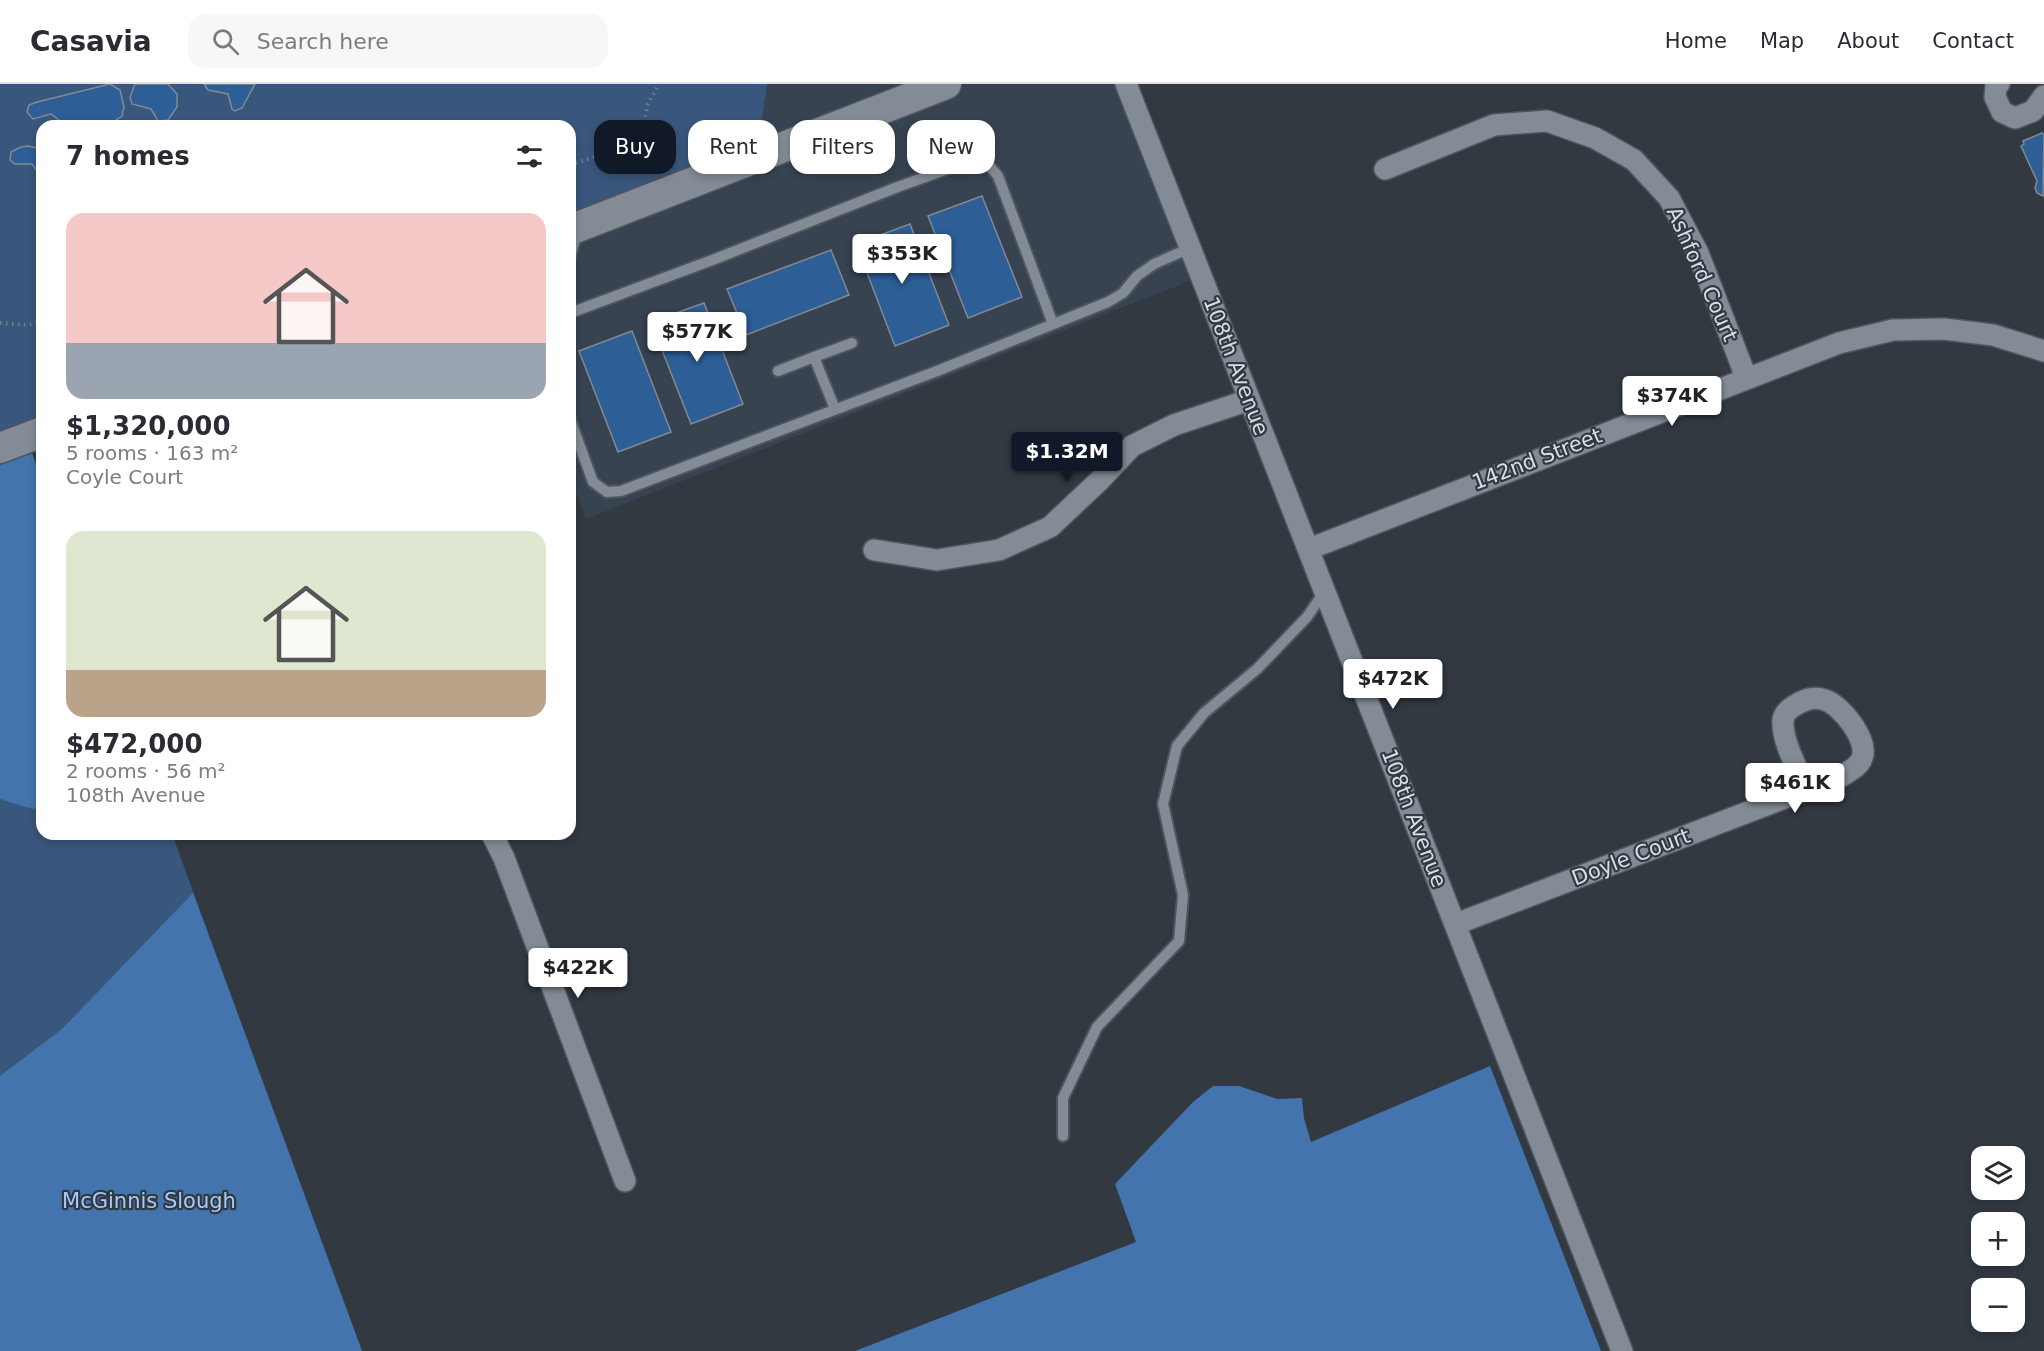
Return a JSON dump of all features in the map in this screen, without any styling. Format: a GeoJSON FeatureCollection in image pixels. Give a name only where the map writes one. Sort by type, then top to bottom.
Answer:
{"type":"FeatureCollection","features":[{"type":"Feature","properties":{"kind":"main road"},"geometry":{"type":"LineString","coordinates":[[576,227],[927,87]]}},
{"type":"Feature","properties":{"kind":"main road"},"geometry":{"type":"LineString","coordinates":[[0,448],[36,434]]}},
{"type":"Feature","properties":{"kind":"street","name":"108th Avenue"},"geometry":{"type":"LineString","coordinates":[[1126,84],[1622,1351]]}},
{"type":"Feature","properties":{"kind":"street"},"geometry":{"type":"LineString","coordinates":[[1999,84],[1996,86],[1995,98],[2002,112],[2015,118],[2032,111],[2044,96]]}},
{"type":"Feature","properties":{"kind":"street","name":"Ashford Court"},"geometry":{"type":"LineString","coordinates":[[1385,169],[1494,124],[1547,121],[1595,138],[1634,160],[1669,198],[1698,253],[1746,377]]}},
{"type":"Feature","properties":{"kind":"street","name":"142nd Street"},"geometry":{"type":"LineString","coordinates":[[1309,549],[1746,377],[1839,343],[1893,330],[1944,329],[1994,335],[2044,351]]}},
{"type":"Feature","properties":{"kind":"street"},"geometry":{"type":"LineString","coordinates":[[874,550],[937,560],[999,550],[1050,527],[1132,446],[1174,425],[1249,400]]}},
{"type":"Feature","properties":{"kind":"street","name":"Doyle Court"},"geometry":{"type":"LineString","coordinates":[[1456,924],[1842,776],[1857,766],[1862,758],[1863,748],[1858,734],[1844,713],[1826,700],[1810,698],[1799,703],[1787,710],[1782,723],[1806,789]]}},
{"type":"Feature","properties":{"kind":"street"},"geometry":{"type":"LineString","coordinates":[[495,840],[507,867],[625,1181]]}},
{"type":"Feature","properties":{"kind":"lane"},"geometry":{"type":"LineString","coordinates":[[576,311],[972,160],[986,162],[998,176],[1053,324]]}},
{"type":"Feature","properties":{"kind":"lane"},"geometry":{"type":"LineString","coordinates":[[576,435],[594,482],[607,492],[621,491],[938,371],[1108,302],[1123,293],[1137,276],[1154,264],[1190,248]]}},
{"type":"Feature","properties":{"kind":"lane"},"geometry":{"type":"LineString","coordinates":[[778,371],[852,343]]}},
{"type":"Feature","properties":{"kind":"lane"},"geometry":{"type":"LineString","coordinates":[[814,357],[835,409]]}},
{"type":"Feature","properties":{"kind":"lane"},"geometry":{"type":"LineString","coordinates":[[1063,1136],[1063,1098],[1097,1028],[1179,941],[1184,895],[1163,804],[1177,746],[1204,713],[1257,669],[1307,617],[1326,591]]}},
{"type":"Feature","properties":{"kind":"path"},"geometry":{"type":"LineString","coordinates":[[576,163],[627,146],[638,139],[648,104],[659,84]]}},
{"type":"Feature","properties":{"kind":"path"},"geometry":{"type":"LineString","coordinates":[[0,323],[28,325],[36,323]]}},
{"type":"Feature","properties":{"kind":"shaded area"},"geometry":{"type":"Polygon","coordinates":[[[767,84],[929,84],[836,120],[790,120],[790,138],[778,142],[778,120],[762,120],[767,84]]]}},
{"type":"Feature","properties":{"kind":"shaded area"},"geometry":{"type":"Polygon","coordinates":[[[967,84],[1121,84],[1195,279],[586,519],[576,493],[576,237],[736,174],[778,174],[778,158],[790,153],[790,174],[895,174],[895,120],[875,120],[967,84]]]}},
{"type":"Feature","properties":{"kind":"green space"},"geometry":{"type":"Polygon","coordinates":[[[0,84],[767,84],[762,120],[688,120],[688,174],[695,174],[576,220],[576,120],[36,120],[36,425],[0,439],[0,84]]]}},
{"type":"Feature","properties":{"kind":"green space","name":"McGinnis Slough"},"geometry":{"type":"Polygon","coordinates":[[[32,453],[36,464],[36,840],[174,840],[362,1351],[0,1351],[0,465],[32,453]]]}},
{"type":"Feature","properties":{"kind":"green space"},"geometry":{"type":"Polygon","coordinates":[[[32,453],[36,464],[36,809],[0,799],[0,465],[32,453]]]}},
{"type":"Feature","properties":{"kind":"green space","name":"McGinnis Slough"},"geometry":{"type":"Polygon","coordinates":[[[193,893],[362,1351],[0,1351],[0,1076],[62,1029],[193,893]]]}},
{"type":"Feature","properties":{"kind":"green space"},"geometry":{"type":"Polygon","coordinates":[[[1490,1066],[1601,1351],[855,1351],[1136,1242],[1115,1184],[1193,1102],[1213,1086],[1239,1086],[1277,1099],[1302,1098],[1304,1118],[1311,1142],[1490,1066]]]}},
{"type":"Feature","properties":{"kind":"building"},"geometry":{"type":"Polygon","coordinates":[[[110,84],[120,90],[124,107],[122,116],[116,120],[59,120],[51,114],[33,119],[27,112],[29,105],[110,84]]]}},
{"type":"Feature","properties":{"kind":"building"},"geometry":{"type":"Polygon","coordinates":[[[135,84],[168,84],[177,94],[177,107],[168,120],[157,120],[151,109],[132,104],[130,97],[135,84]]]}},
{"type":"Feature","properties":{"kind":"building"},"geometry":{"type":"Polygon","coordinates":[[[204,84],[255,84],[242,108],[235,111],[232,109],[228,94],[208,90],[204,84]]]}},
{"type":"Feature","properties":{"kind":"building"},"geometry":{"type":"Polygon","coordinates":[[[2042,133],[2044,135],[2043,196],[2037,193],[2035,188],[2037,181],[2021,146],[2024,144],[2023,141],[2042,133]]]}},
{"type":"Feature","properties":{"kind":"building"},"geometry":{"type":"Polygon","coordinates":[[[21,147],[36,148],[36,169],[32,164],[15,164],[10,160],[11,152],[21,147]]]}},
{"type":"Feature","properties":{"kind":"building"},"geometry":{"type":"Polygon","coordinates":[[[982,196],[1022,297],[968,318],[928,216],[982,196]]]}},
{"type":"Feature","properties":{"kind":"building"},"geometry":{"type":"Polygon","coordinates":[[[910,224],[949,325],[895,346],[856,244],[910,224]]]}},
{"type":"Feature","properties":{"kind":"building"},"geometry":{"type":"Polygon","coordinates":[[[831,250],[849,295],[746,335],[727,289],[831,250]]]}},
{"type":"Feature","properties":{"kind":"building"},"geometry":{"type":"Polygon","coordinates":[[[704,303],[743,404],[691,424],[651,322],[704,303]]]}},
{"type":"Feature","properties":{"kind":"building"},"geometry":{"type":"Polygon","coordinates":[[[632,331],[671,432],[618,452],[579,351],[632,331]]]}}]}
